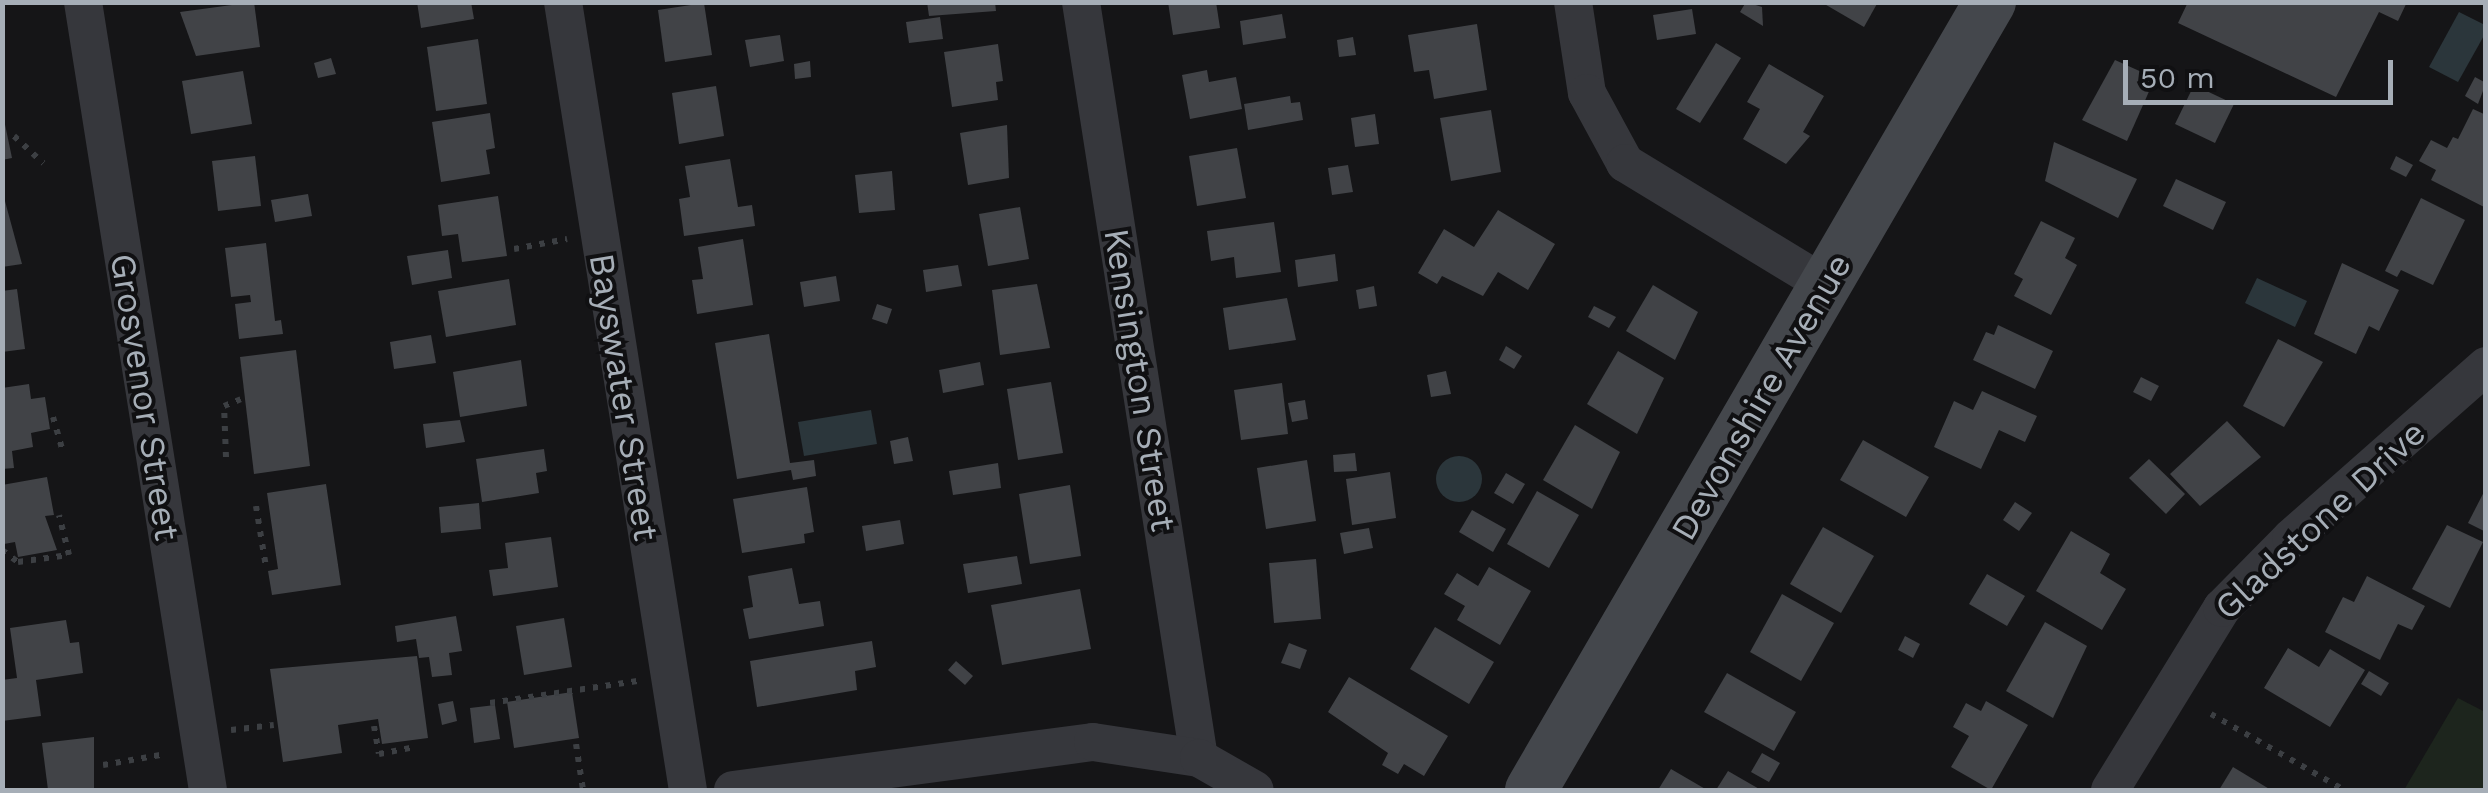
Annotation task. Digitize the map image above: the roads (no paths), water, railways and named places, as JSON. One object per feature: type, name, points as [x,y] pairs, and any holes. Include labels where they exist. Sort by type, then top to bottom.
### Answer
[{"type":"main road","name":"Devonshire Avenue","points":[[1530,790],[1990,2]]},
{"type":"street","name":"Grosvenor Street","points":[[83,2],[208,790]]},
{"type":"street","name":"Bayswater Street","points":[[562,2],[688,790]]},
{"type":"street","name":"Kensington Street","points":[[1082,2],[1199,758]]},
{"type":"street","points":[[1573,2],[1587,93],[1604,134],[1626,162],[1826,286]]},
{"type":"street","name":"Gladstone Drive","points":[[2110,790],[2222,608],[2267,560],[2486,366]]},
{"type":"street","points":[[733,790],[1093,742],[1199,758],[1255,790]]}]
